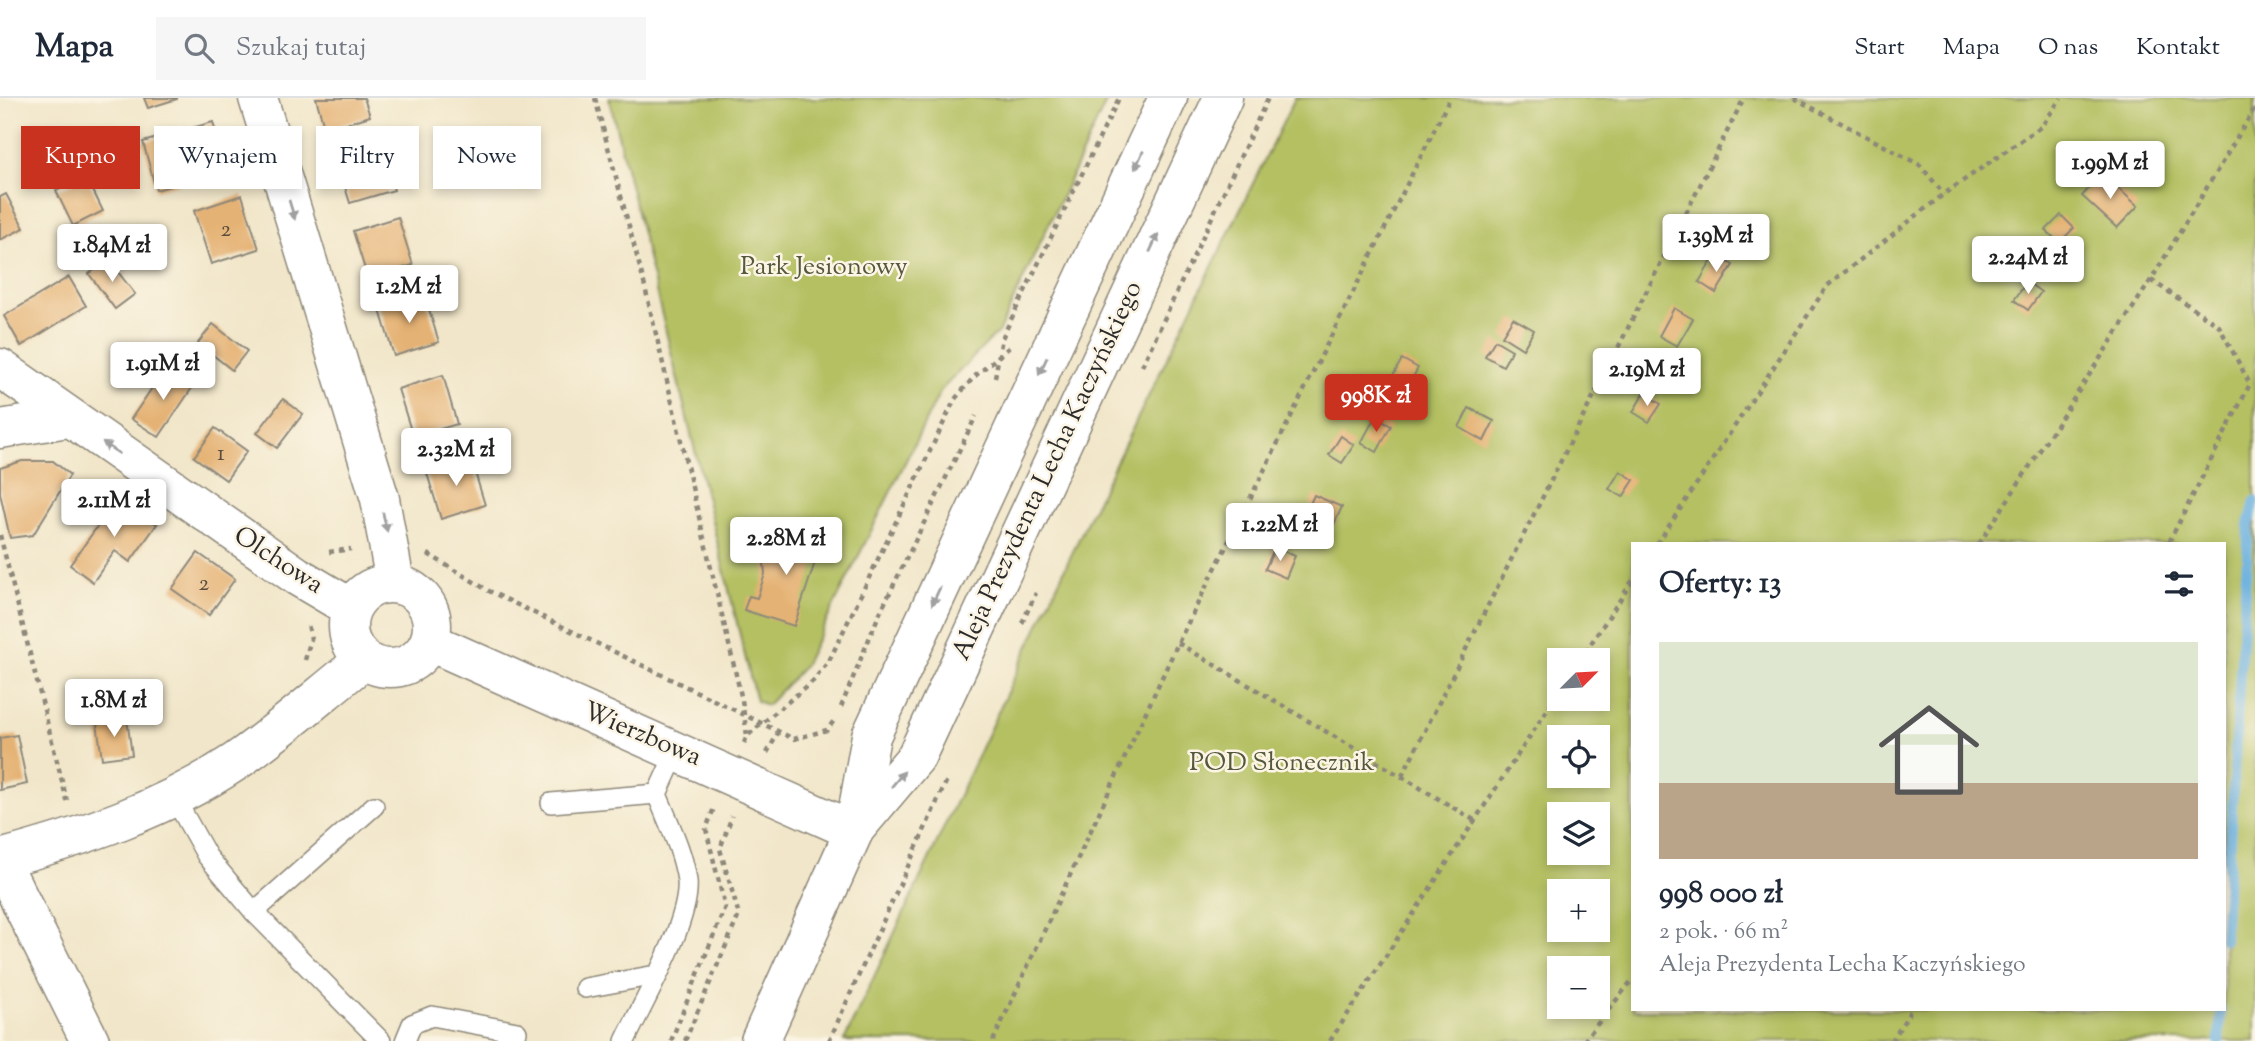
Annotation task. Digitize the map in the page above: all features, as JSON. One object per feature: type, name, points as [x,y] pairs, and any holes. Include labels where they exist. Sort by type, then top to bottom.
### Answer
[{"type":"street","points":[[258,98],[380,499],[395,583]]},
{"type":"street","name":"Aleja Prezydenta Lecha Kaczyńskiego","points":[[760,1041],[854,831],[871,736],[1168,98]]},
{"type":"street","name":"Aleja Prezydenta Lecha Kaczyńskiego","points":[[854,831],[916,757],[1223,98]]},
{"type":"street","name":"Olchowa","points":[[0,368],[297,576],[351,608]]},
{"type":"street","points":[[0,429],[68,418]]},
{"type":"street","points":[[395,583],[413,590],[427,603],[433,622],[430,642],[422,655],[409,664],[394,668],[378,667],[364,660],[349,636],[351,608],[369,589],[395,583]]},
{"type":"street","name":"Wierzbowa","points":[[430,642],[854,831]]},
{"type":"street","points":[[90,1041],[0,860],[77,839],[174,797],[235,762],[364,660]]},
{"type":"lane","points":[[625,1041],[679,926],[686,903],[687,881],[675,839],[657,794],[677,750]]},
{"type":"lane","points":[[551,803],[657,794]]},
{"type":"lane","points":[[174,797],[206,856],[254,912],[381,1041]]},
{"type":"lane","points":[[254,912],[374,806]]},
{"type":"lane","points":[[585,988],[656,975]]},
{"type":"lane","points":[[405,1041],[412,1024],[419,1018],[432,1016],[517,1032]]},
{"type":"path","points":[[595,98],[644,283],[742,700],[747,736],[735,809],[720,849],[739,915],[685,1041]]},
{"type":"path","points":[[990,387],[996,375],[996,358],[1002,338],[1119,98]]},
{"type":"path","points":[[993,1041],[1178,643],[1450,98]]},
{"type":"path","points":[[1402,776],[1744,98]]},
{"type":"path","points":[[1794,98],[1920,166],[1944,194]]},
{"type":"path","points":[[1658,542],[1827,286],[1944,194],[2042,126],[2062,98]]},
{"type":"path","points":[[1980,542],[2151,280],[2255,108]]},
{"type":"path","points":[[2151,280],[2219,326],[2250,384],[2169,542]]},
{"type":"path","points":[[747,736],[813,681],[829,661],[955,399],[974,377],[1017,341]]},
{"type":"path","points":[[671,1041],[725,907],[705,829],[739,778],[779,733],[794,739],[813,735],[827,730],[836,719],[878,617],[979,411]]},
{"type":"path","points":[[0,535],[77,839]]},
{"type":"path","points":[[1588,648],[1631,583]]},
{"type":"path","points":[[1178,643],[1474,820]]},
{"type":"path","points":[[1330,1041],[1547,710]]},
{"type":"path","points":[[1584,1041],[1631,982]]},
{"type":"path","points":[[1892,1041],[1910,1011]]},
{"type":"green space","name":"Park Jesionowy","points":[[609,98],[1108,98],[999,331],[941,390],[804,666],[767,705],[756,701]]},
{"type":"green space","name":"POD Słonecznik","points":[[1295,98],[2255,98],[2255,1041],[844,1041],[1090,515]]},
{"type":"building","points":[[144,98],[177,98],[177,99],[148,108]]},
{"type":"building","points":[[316,98],[364,98],[370,116],[338,126],[324,126]]},
{"type":"building","points":[[154,139],[154,183],[143,142]]},
{"type":"building","points":[[2102,174],[2138,206],[2117,228],[2082,196]]},
{"type":"building","points":[[92,189],[103,211],[73,226],[56,191]]},
{"type":"building","points":[[346,189],[394,189],[394,190],[350,203]]},
{"type":"building","points":[[6,194],[24,228],[0,240],[0,197]]},
{"type":"building","points":[[242,195],[259,249],[211,264],[194,211]]},
{"type":"building","points":[[2061,215],[2074,228],[2059,243],[2046,230]]},
{"type":"building","points":[[398,217],[413,265],[368,279],[353,231]]},
{"type":"building","points":[[1715,255],[1733,265],[1716,293],[1699,282]]},
{"type":"building","points":[[108,259],[135,294],[115,309],[89,274]]},
{"type":"building","points":[[69,277],[86,306],[21,346],[4,316]]},
{"type":"building","points":[[2027,282],[2041,292],[2028,310],[2014,300]]},
{"type":"building","points":[[424,294],[439,342],[394,356],[379,307]]},
{"type":"building","points":[[1674,308],[1693,319],[1677,346],[1659,336]]},
{"type":"building","points":[[1513,318],[1534,330],[1523,349],[1502,336]]},
{"type":"building","points":[[213,324],[247,351],[232,370],[198,343]]},
{"type":"building","points":[[1495,340],[1512,350],[1503,366],[1485,356]]},
{"type":"building","points":[[1402,359],[1418,368],[1405,392],[1389,383]]},
{"type":"building","points":[[167,366],[194,385],[159,437],[131,419]]},
{"type":"building","points":[[443,375],[457,424],[413,437],[398,389]]},
{"type":"building","points":[[1644,393],[1661,404],[1649,422],[1633,412]]},
{"type":"building","points":[[283,399],[303,414],[277,448],[257,433]]},
{"type":"building","points":[[1469,408],[1494,421],[1484,441],[1459,427]]},
{"type":"building","points":[[1375,417],[1391,426],[1377,452],[1361,443]]},
{"type":"building","points":[[215,428],[247,451],[226,480],[194,457]]},
{"type":"building","points":[[1341,436],[1354,445],[1342,463],[1329,455]]},
{"type":"building","points":[[470,456],[485,505],[441,519],[426,470]]},
{"type":"building","points":[[22,461],[53,461],[70,475],[33,535],[10,538],[0,493],[0,468]]},
{"type":"building","points":[[1620,471],[1634,480],[1623,497],[1609,489]]},
{"type":"building","points":[[1314,495],[1342,507],[1331,531],[1303,519]]},
{"type":"building","points":[[119,496],[157,524],[130,562],[115,551],[93,582],[70,565]]},
{"type":"building","points":[[779,529],[809,538],[811,534],[823,538],[794,626],[744,610],[749,596],[757,598],[765,574],[764,563],[769,559]]},
{"type":"building","points":[[1275,547],[1295,556],[1286,578],[1265,569]]},
{"type":"building","points":[[198,553],[235,579],[209,615],[172,589]]},
{"type":"building","points":[[127,719],[132,755],[102,759],[97,723]]},
{"type":"building","points":[[17,735],[27,784],[0,790],[0,738]]},
{"type":"waterway","points":[[2226,907],[2249,525],[2255,501]]},
{"type":"waterway","points":[[2219,1041],[2221,1011]]}]
